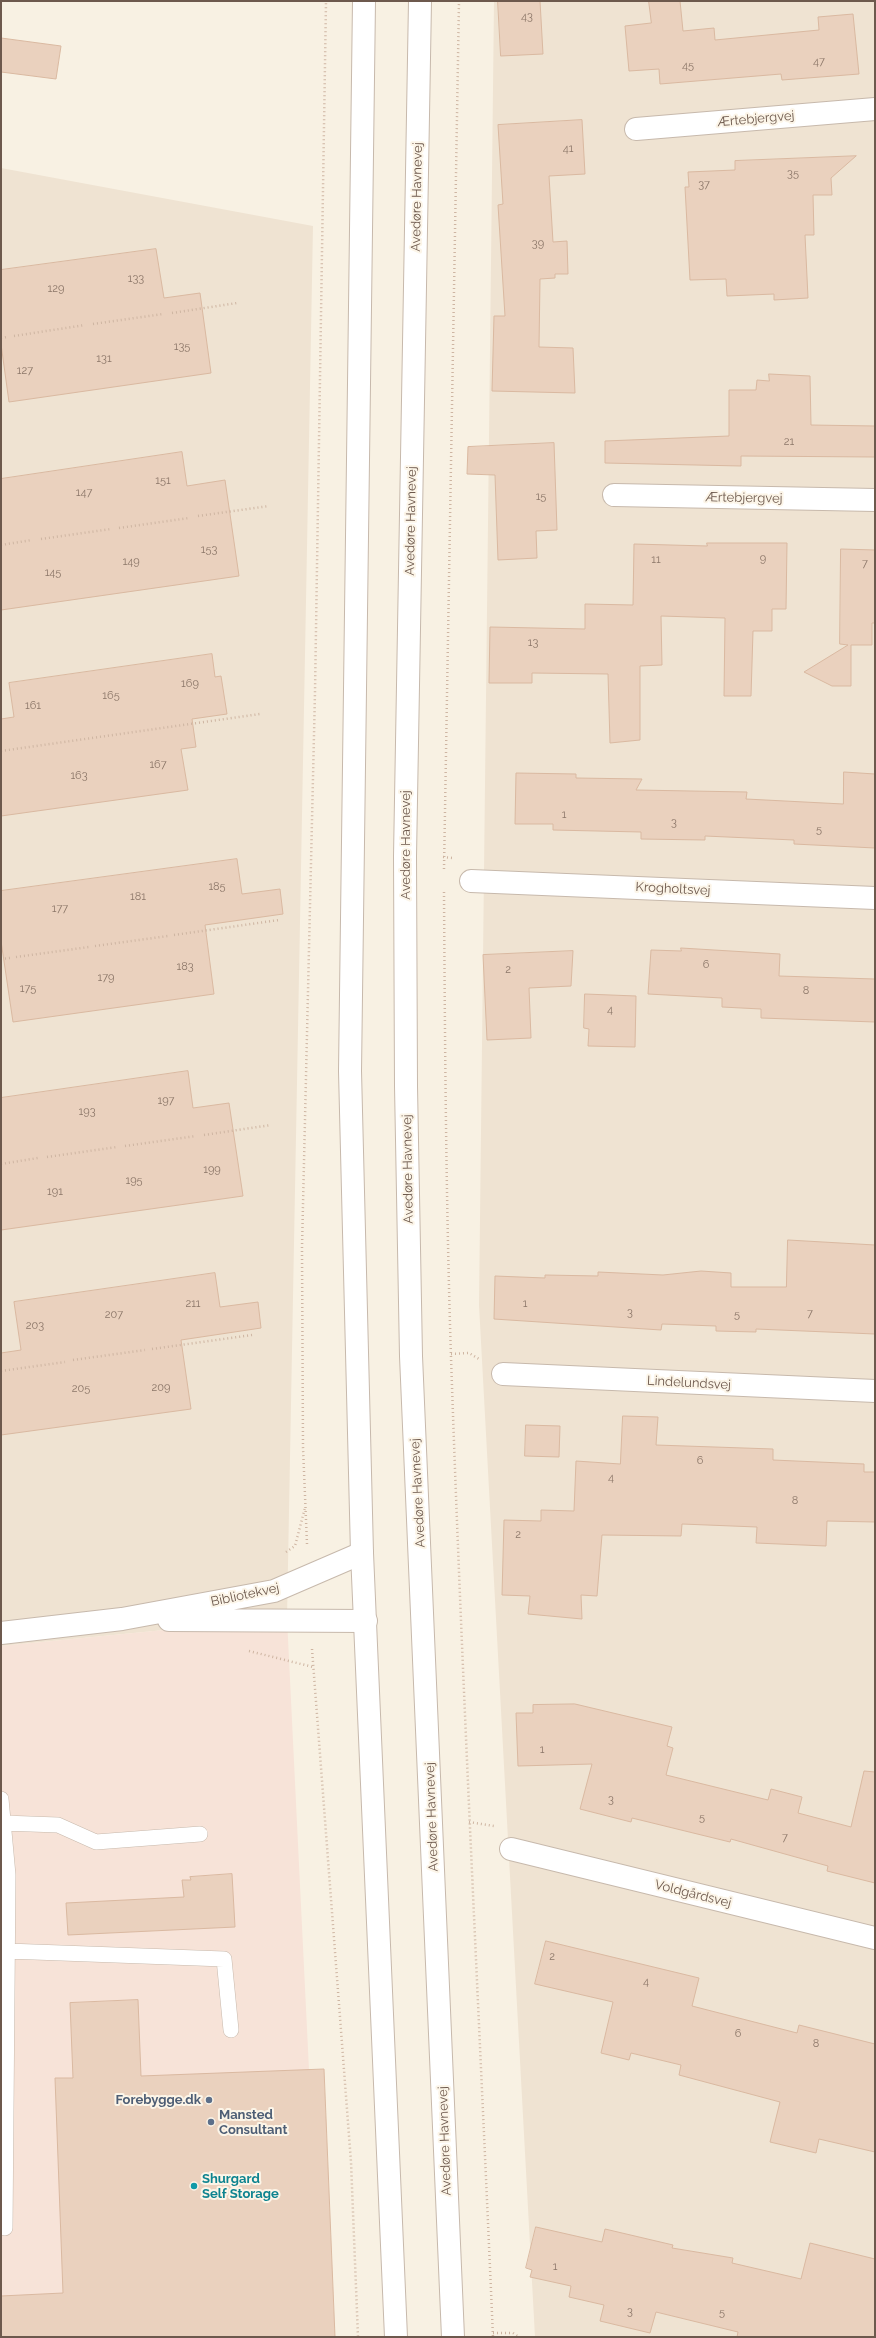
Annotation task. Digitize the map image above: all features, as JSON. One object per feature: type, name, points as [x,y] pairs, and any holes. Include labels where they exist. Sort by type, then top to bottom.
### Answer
[{"type":"street","points":[[364,1],[350,1064],[362,1553],[396,2337]]},
{"type":"street","name":"Avedøre Havnevej","points":[[420,1],[405,856],[407,1094],[411,1356],[453,2337]]},
{"type":"street","name":"Ærtebjergvej","points":[[636,129],[875,108]]},
{"type":"street","name":"Ærtebjergvej","points":[[614,495],[875,500]]},
{"type":"street","name":"Krogholtsvej","points":[[471,881],[875,898]]},
{"type":"street","name":"Lindelundsvej","points":[[503,1374],[875,1391]]},
{"type":"street","name":"Bibliotekvej","points":[[1,1633],[122,1619],[274,1591],[308,1578],[362,1553]]},
{"type":"street","name":"Bibliotekvej","points":[[122,1619],[310,1622],[366,1621]]},
{"type":"street","name":"Voldgårdsvej","points":[[511,1849],[875,1938]]},
{"type":"lane","points":[[1,1799],[8,1876],[4,2228]]},
{"type":"lane","points":[[3,1823],[58,1825],[96,1842],[200,1834]]},
{"type":"lane","points":[[7,1951],[224,1959],[231,2030]]},
{"type":"path","points":[[308,1578],[303,1447],[302,1248],[315,708],[326,1]]},
{"type":"path","points":[[444,873],[459,1]]},
{"type":"path","points":[[172,313],[237,304]]},
{"type":"path","points":[[93,324],[164,314]]},
{"type":"path","points":[[14,336],[85,325]]},
{"type":"path","points":[[1,338],[7,337]]},
{"type":"path","points":[[198,516],[269,506]]},
{"type":"path","points":[[119,528],[189,518]]},
{"type":"path","points":[[41,539],[111,529]]},
{"type":"path","points":[[1,545],[32,540]]},
{"type":"path","points":[[1,751],[260,714]]},
{"type":"path","points":[[444,889],[446,1134],[451,1354],[469,1822],[493,2335],[513,2333],[518,2337]]},
{"type":"path","points":[[174,935],[280,920]]},
{"type":"path","points":[[96,946],[168,936]]},
{"type":"path","points":[[16,957],[89,947]]},
{"type":"path","points":[[1,959],[10,958]]},
{"type":"path","points":[[204,1135],[271,1125]]},
{"type":"path","points":[[125,1146],[196,1136]]},
{"type":"path","points":[[47,1157],[117,1147]]},
{"type":"path","points":[[1,1164],[38,1158]]},
{"type":"path","points":[[152,1349],[252,1335]]},
{"type":"path","points":[[73,1360],[145,1350]]},
{"type":"path","points":[[1,1371],[65,1362]]},
{"type":"path","points":[[283,1554],[295,1546],[306,1505]]},
{"type":"path","points":[[310,1622],[351,2162],[358,2337]]},
{"type":"shaded area","points":[[494,1],[875,1],[875,2337],[535,2337],[479,1305]]},
{"type":"shaded area","points":[[1,168],[313,226],[287,1618],[1,1646]]},
{"type":"shaded area","points":[[287,1618],[322,2337],[1,2337],[1,1646]]},
{"type":"building","points":[[498,1],[540,1],[543,54],[501,56]]},
{"type":"building","points":[[649,1],[680,1],[683,31],[714,28],[715,40],[819,30],[818,17],[853,14],[859,74],[782,80],[781,74],[660,84],[659,69],[629,71],[625,26],[651,23]]},
{"type":"building","points":[[1,38],[61,46],[56,79],[1,72]]},
{"type":"building","points":[[582,120],[585,174],[549,176],[553,242],[567,241],[568,274],[555,274],[555,278],[540,279],[539,347],[573,348],[575,393],[492,391],[494,316],[505,316],[498,205],[503,204],[498,125]]},
{"type":"building","points":[[856,156],[831,178],[832,195],[813,195],[814,235],[805,235],[808,298],[774,300],[774,294],[727,296],[726,279],[690,280],[685,187],[689,187],[688,172],[735,170],[735,161]]},
{"type":"building","points":[[156,249],[164,298],[200,293],[211,373],[9,402],[1,344],[1,270]]},
{"type":"building","points":[[769,374],[810,376],[811,425],[875,426],[875,457],[741,456],[741,466],[605,463],[605,441],[729,436],[729,390],[756,390],[757,380],[769,381]]},
{"type":"building","points":[[554,443],[557,530],[536,531],[537,558],[498,560],[495,475],[467,474],[468,447]]},
{"type":"building","points":[[182,452],[187,486],[225,480],[239,576],[1,610],[1,479]]},
{"type":"building","points":[[707,543],[787,543],[786,609],[772,609],[772,631],[753,631],[751,696],[724,696],[725,618],[661,616],[662,665],[640,666],[640,740],[610,743],[608,674],[532,673],[532,683],[489,683],[490,627],[585,629],[585,604],[633,605],[634,544],[707,546]]},
{"type":"building","points":[[841,549],[875,550],[875,623],[872,623],[872,645],[851,645],[851,686],[832,686],[804,672],[848,645],[840,644]]},
{"type":"building","points":[[212,654],[215,677],[221,676],[227,714],[192,719],[196,747],[181,749],[188,790],[1,816],[1,719],[14,717],[9,683]]},
{"type":"building","points":[[844,772],[875,774],[875,848],[794,844],[794,840],[705,836],[705,840],[641,839],[641,832],[553,830],[553,824],[515,824],[516,773],[576,774],[576,778],[642,779],[636,790],[747,792],[746,799],[843,804]]},
{"type":"building","points":[[237,859],[242,894],[280,889],[283,914],[205,925],[214,994],[13,1022],[1,941],[1,891]]},
{"type":"building","points":[[681,948],[780,954],[779,976],[875,979],[875,1022],[761,1018],[761,1009],[722,1007],[722,998],[648,994],[651,950],[681,951]]},
{"type":"building","points":[[573,951],[571,986],[529,988],[531,1038],[487,1040],[483,955]]},
{"type":"building","points":[[585,994],[636,996],[635,1047],[588,1046],[589,1029],[584,1028]]},
{"type":"building","points":[[188,1071],[193,1108],[229,1103],[243,1196],[1,1230],[1,1098]]},
{"type":"building","points":[[788,1240],[875,1245],[875,1334],[756,1329],[756,1332],[716,1331],[716,1326],[662,1324],[661,1330],[494,1319],[495,1276],[545,1278],[545,1275],[598,1276],[598,1272],[663,1275],[701,1271],[731,1273],[731,1287],[786,1287]]},
{"type":"building","points":[[215,1273],[220,1307],[258,1302],[261,1328],[181,1340],[191,1409],[1,1435],[1,1353],[21,1350],[14,1302]]},
{"type":"building","points":[[623,1416],[658,1417],[656,1445],[773,1449],[773,1460],[864,1464],[864,1472],[875,1472],[875,1522],[827,1521],[826,1546],[756,1543],[757,1527],[682,1524],[681,1536],[602,1535],[597,1596],[581,1595],[582,1619],[528,1614],[530,1596],[502,1595],[504,1520],[541,1521],[541,1510],[574,1511],[576,1461],[620,1464]]},
{"type":"building","points":[[526,1425],[560,1426],[559,1457],[525,1456]]},
{"type":"building","points":[[575,1704],[672,1727],[667,1746],[673,1748],[666,1775],[768,1800],[771,1789],[802,1797],[798,1813],[851,1827],[864,1771],[875,1772],[875,1883],[827,1871],[828,1866],[731,1839],[730,1842],[632,1818],[631,1822],[580,1809],[592,1764],[518,1766],[516,1713],[533,1713],[533,1705]]},
{"type":"building","points":[[232,1874],[235,1927],[68,1935],[66,1903],[184,1897],[182,1880],[191,1880],[190,1877]]},
{"type":"building","points":[[546,1941],[699,1978],[692,2006],[797,2033],[799,2025],[875,2044],[875,2152],[819,2139],[816,2153],[770,2142],[780,2102],[679,2075],[681,2065],[631,2053],[629,2060],[601,2053],[613,2002],[535,1984]]},
{"type":"building","name":"Shurgard Self Storage","points":[[138,2000],[141,2076],[324,2069],[335,2337],[1,2337],[1,2296],[63,2293],[55,2078],[73,2078],[70,2003]]},
{"type":"building","points":[[536,2227],[602,2242],[605,2229],[673,2245],[672,2248],[733,2258],[732,2263],[801,2279],[810,2243],[875,2259],[875,2337],[737,2337],[738,2332],[656,2312],[650,2333],[600,2321],[604,2305],[569,2297],[571,2286],[530,2277],[532,2270],[526,2268]]},
{"type":"place","name":"Forebygge.dk","points":[[209,2100]]},
{"type":"place","name":"Mansted Consultant","points":[[211,2122]]},
{"type":"place","name":"Shurgard Self Storage","points":[[194,2186]]}]
